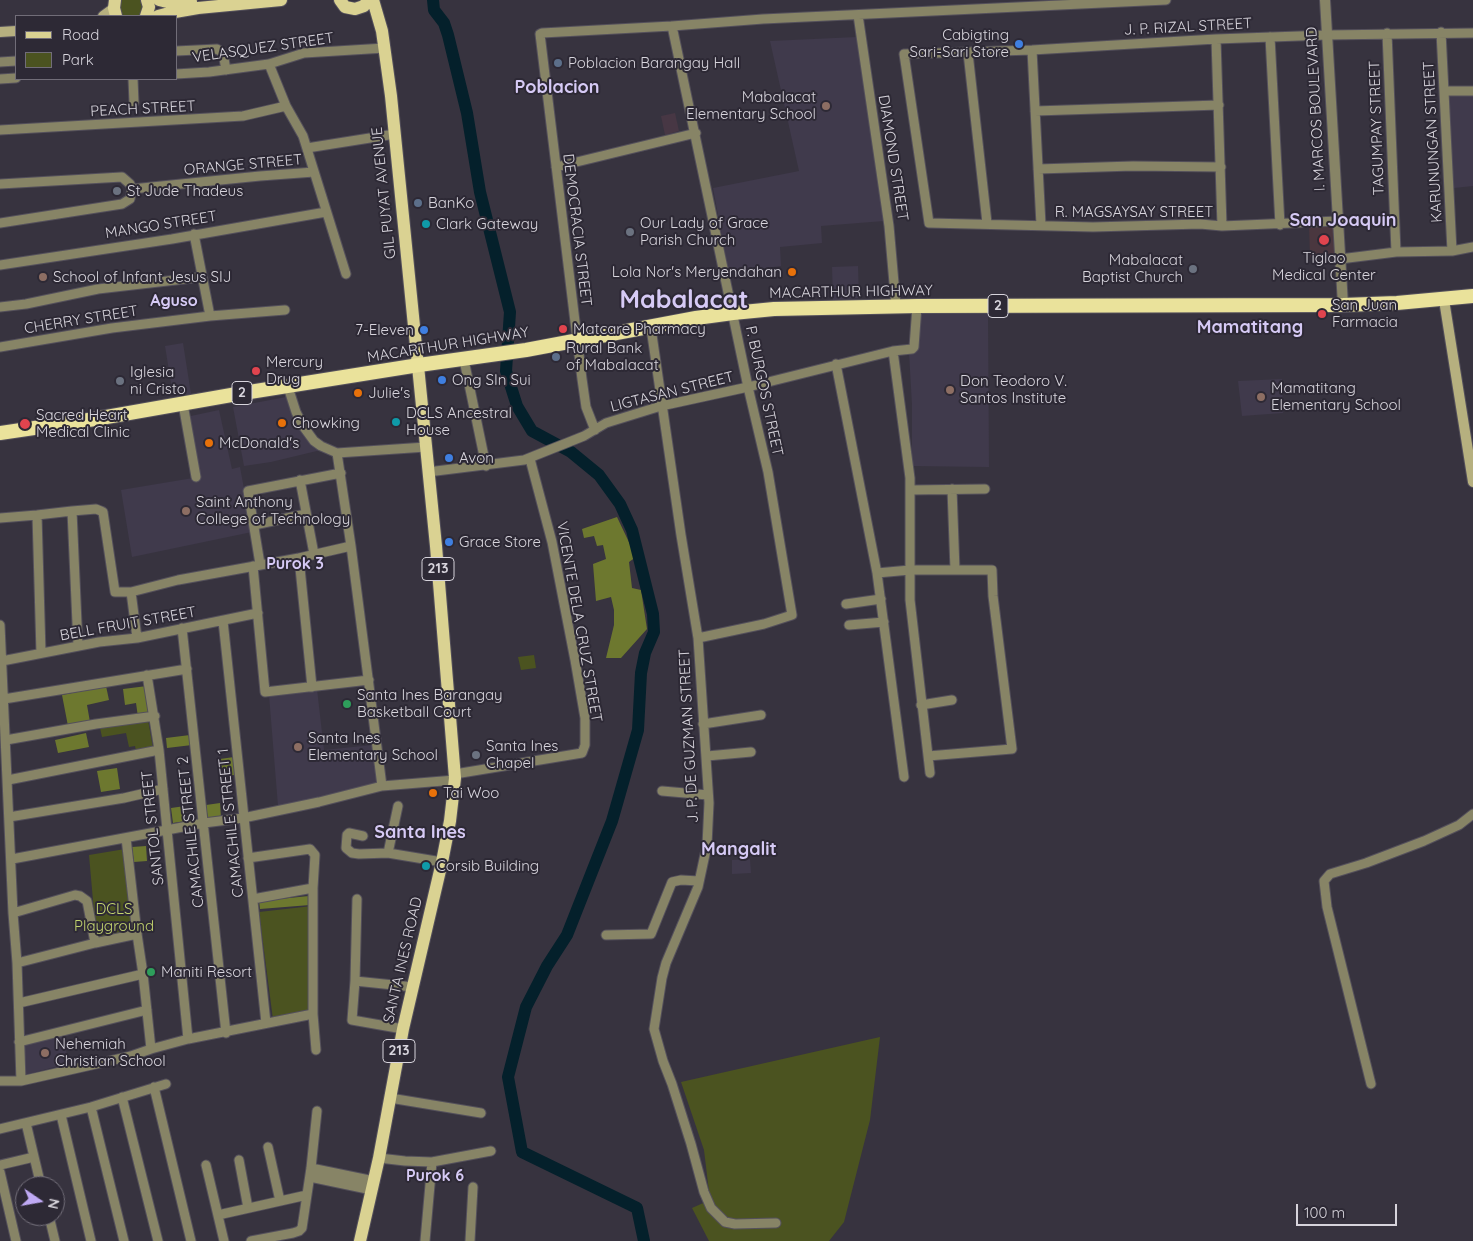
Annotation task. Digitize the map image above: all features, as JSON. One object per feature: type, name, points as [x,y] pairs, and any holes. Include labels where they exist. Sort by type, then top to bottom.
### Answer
[{"type":"highway","name":"MACARTHUR HIGHWAY","points":[[0,433],[95,420],[288,386],[526,350],[651,328],[696,318],[733,313],[896,306],[1343,305],[1444,300],[1473,296]]},
{"type":"main road","points":[[146,15],[149,8],[147,0]]},
{"type":"main road","points":[[159,0],[182,3],[217,0]]},
{"type":"main road","points":[[162,15],[198,8],[281,0]]},
{"type":"main road","points":[[358,9],[364,6],[368,0]]},
{"type":"main road","name":"GIL PUYAT AVENUE","points":[[373,0],[385,48],[419,365]]},
{"type":"main road","points":[[339,2],[352,9],[369,12],[376,16],[378,20]]},
{"type":"main road","points":[[0,32],[15,31]]},
{"type":"main road","points":[[1444,300],[1473,482]]},
{"type":"main road","name":"213","points":[[419,365],[455,777],[450,821],[442,862]]},
{"type":"main road","name":"SANTA INES ROAD","points":[[360,1241],[379,1158],[403,1029],[442,862]]},
{"type":"street","points":[[672,26],[858,14],[1166,0]]},
{"type":"street","name":"I. MARCOS BOULEVARD","points":[[1325,0],[1343,305]]},
{"type":"street","name":"DIAMOND STREET","points":[[858,14],[889,226],[896,306]]},
{"type":"street","name":"DEMOCRACIA STREET","points":[[595,430],[586,407],[539,36],[542,32],[672,26]]},
{"type":"street","name":"P. BURGOS STREET","points":[[672,26],[696,132],[748,387],[768,472],[792,615],[764,624],[698,638]]},
{"type":"street","name":"KARUNUNGAN STREET","points":[[1441,32],[1452,251]]},
{"type":"street","name":"TAGUMPAY STREET","points":[[1387,33],[1396,252]]},
{"type":"street","name":"J. P. RIZAL STREET","points":[[930,222],[904,54],[1032,50],[1327,34],[1473,33]]},
{"type":"street","points":[[1270,37],[1280,225]]},
{"type":"street","points":[[1216,39],[1222,226]]},
{"type":"street","name":"VELASQUEZ STREET","points":[[178,74],[269,64],[304,53],[385,48]]},
{"type":"street","points":[[178,51],[217,49],[222,53],[226,70]]},
{"type":"street","points":[[1032,50],[1041,225]]},
{"type":"street","points":[[968,53],[987,223]]},
{"type":"street","points":[[0,62],[15,61]]},
{"type":"street","points":[[269,64],[286,106],[303,136],[346,274]]},
{"type":"street","points":[[0,78],[15,78]]},
{"type":"street","points":[[132,80],[134,103]]},
{"type":"street","points":[[1444,91],[1473,91]]},
{"type":"street","points":[[1036,111],[1219,104]]},
{"type":"street","name":"PEACH STREET","points":[[0,130],[243,116],[286,106]]},
{"type":"street","points":[[556,167],[696,132]]},
{"type":"street","points":[[307,148],[394,134]]},
{"type":"street","points":[[1038,169],[1133,166],[1221,167]]},
{"type":"street","name":"ORANGE STREET","points":[[132,189],[314,172]]},
{"type":"street","points":[[0,184],[122,177],[130,184],[132,189],[130,199],[122,204],[0,223]]},
{"type":"street","name":"MANGO STREET","points":[[0,264],[172,239],[326,212]]},
{"type":"street","name":"R. MAGSAYSAY STREET","points":[[930,222],[1093,227],[1200,224],[1222,226],[1280,225],[1338,221]]},
{"type":"street","points":[[194,234],[210,316]]},
{"type":"street","points":[[1340,259],[1396,252],[1452,251],[1473,247]]},
{"type":"street","points":[[0,307],[26,304],[98,289],[202,277]]},
{"type":"street","name":"LIGTASAN STREET","points":[[428,472],[530,459],[584,436],[606,423],[661,406],[748,387],[836,364],[912,349],[914,347],[917,306]]},
{"type":"street","name":"CHERRY STREET","points":[[0,347],[112,328],[210,316],[285,310]]},
{"type":"street","name":"J. P. DE GUZMAN STREET","points":[[651,328],[661,406],[698,638],[703,724],[707,756],[708,796],[707,846],[699,881],[666,963],[654,1022],[656,1036],[689,1136],[710,1208],[725,1222],[735,1224],[776,1223]]},
{"type":"street","points":[[893,352],[911,490],[910,600],[930,773]]},
{"type":"street","points":[[464,360],[486,466]]},
{"type":"street","points":[[836,364],[881,599],[887,659],[904,777]]},
{"type":"street","points":[[288,386],[296,412],[303,426],[314,441],[321,446],[337,453],[426,447]]},
{"type":"street","points":[[183,404],[196,478]]},
{"type":"street","points":[[337,453],[382,786]]},
{"type":"street","name":"VICENTE DELA CRUZ STREET","points":[[455,777],[582,753],[585,745],[585,718],[575,660],[552,542],[530,459]]},
{"type":"street","points":[[341,473],[248,491],[254,525],[258,613],[265,692],[369,680]]},
{"type":"street","points":[[300,480],[314,554]]},
{"type":"street","points":[[952,489],[955,570]]},
{"type":"street","points":[[911,490],[985,489]]},
{"type":"street","points":[[0,518],[96,509],[103,512],[116,592],[131,592],[170,582],[300,558],[351,546]]},
{"type":"street","points":[[72,511],[78,646]]},
{"type":"street","points":[[254,525],[306,514]]},
{"type":"street","points":[[37,516],[41,653]]},
{"type":"street","points":[[300,558],[312,687]]},
{"type":"street","points":[[876,573],[910,570],[992,570],[993,596],[1012,749],[928,756]]},
{"type":"street","points":[[131,592],[137,638]]},
{"type":"street","points":[[846,604],[881,599]]},
{"type":"street","name":"BELL FRUIT STREET","points":[[2,661],[99,642],[137,638],[258,613]]},
{"type":"street","name":"CAMACHILE STREET 1","points":[[223,621],[266,1023]]},
{"type":"street","points":[[848,625],[884,622]]},
{"type":"street","points":[[0,625],[4,699],[4,747],[8,780],[13,914],[18,963],[19,1042],[22,1081]]},
{"type":"street","name":"CAMACHILE STREET 2","points":[[182,628],[226,1033]]},
{"type":"street","points":[[4,699],[187,669]]},
{"type":"street","name":"SANTOL STREET","points":[[147,675],[159,750],[188,1039]]},
{"type":"street","points":[[921,705],[952,700]]},
{"type":"street","points":[[703,724],[761,715]]},
{"type":"street","points":[[4,747],[96,724],[155,716]]},
{"type":"street","points":[[8,780],[159,750]]},
{"type":"street","points":[[707,756],[751,752]]},
{"type":"street","points":[[12,859],[204,823],[243,818],[382,786],[455,777]]},
{"type":"street","points":[[9,817],[124,798],[163,789]]},
{"type":"street","points":[[662,791],[708,796]]},
{"type":"street","points":[[388,852],[398,806]]},
{"type":"street","points":[[1371,1084],[1327,907],[1324,881],[1330,874],[1424,842],[1459,825],[1473,814]]},
{"type":"street","points":[[364,836],[349,833],[347,835],[346,848],[352,853],[388,852],[442,862]]},
{"type":"street","points":[[126,838],[151,1049]]},
{"type":"street","points":[[248,858],[312,850],[315,855],[313,888],[313,1014],[316,1050]]},
{"type":"street","points":[[606,935],[650,934],[672,882],[681,880],[699,881]]},
{"type":"street","points":[[253,899],[313,888]]},
{"type":"street","points":[[13,914],[75,895],[80,896],[87,901],[94,943]]},
{"type":"street","points":[[357,899],[352,1020],[403,1029]]},
{"type":"street","points":[[18,963],[137,934]]},
{"type":"street","points":[[19,1003],[143,974]]},
{"type":"street","points":[[355,981],[413,987]]},
{"type":"street","points":[[19,1042],[146,1010]]},
{"type":"street","points":[[0,1081],[22,1081],[131,1056],[188,1039],[226,1033],[313,1014]]},
{"type":"street","points":[[0,1129],[91,1107],[166,1084]]},
{"type":"street","points":[[154,1087],[192,1241]]},
{"type":"street","points":[[122,1097],[158,1241]]},
{"type":"street","points":[[390,1098],[481,1113]]},
{"type":"street","points":[[91,1107],[124,1241]]},
{"type":"street","points":[[251,1241],[299,1231],[302,1228],[317,1110]]},
{"type":"street","points":[[61,1115],[91,1241]]},
{"type":"street","points":[[26,1123],[39,1176]]},
{"type":"street","points":[[268,1147],[280,1201]]},
{"type":"street","points":[[379,1158],[432,1162],[491,1151]]},
{"type":"street","points":[[0,1165],[34,1157]]},
{"type":"street","points":[[239,1160],[248,1208]]},
{"type":"street","points":[[425,1241],[432,1162]]},
{"type":"street","points":[[206,1166],[224,1241]]},
{"type":"street","points":[[0,1172],[16,1241]]},
{"type":"street","points":[[310,1173],[373,1185]]},
{"type":"street","points":[[470,1241],[473,1187]]},
{"type":"street","points":[[218,1215],[307,1195]]},
{"type":"street","points":[[52,1226],[56,1241]]},
{"type":"shaded area","name":"Mabalacat Elementary School","points":[[857,37],[884,221],[821,226],[822,243],[780,247],[781,266],[729,273],[713,188],[799,171],[770,41]]},
{"type":"shaded area","points":[[1473,93],[1473,186],[1454,188],[1447,94]]},
{"type":"shaded area","points":[[675,113],[679,131],[665,135],[661,116]]},
{"type":"shaded area","name":"Tiglao Medical Center","points":[[1338,224],[1339,256],[1310,257],[1309,225]]},
{"type":"shaded area","points":[[858,266],[859,298],[833,300],[832,267]]},
{"type":"shaded area","name":"Don Teodoro V. Santos Institute","points":[[918,312],[988,313],[989,467],[912,466],[912,405],[909,352]]},
{"type":"shaded area","points":[[183,343],[191,394],[173,396],[165,346]]},
{"type":"shaded area","name":"Mamatitang Elementary School","points":[[1282,379],[1283,413],[1242,416],[1238,381]]},
{"type":"shaded area","points":[[286,397],[291,412],[305,435],[321,450],[271,462],[244,466],[233,407]]},
{"type":"shaded area","name":"Saint Anthony College of Technology","points":[[219,410],[232,469],[240,467],[252,532],[132,557],[121,490],[199,477],[186,417]]},
{"type":"shaded area","name":"Santa Ines Elementary School","points":[[317,689],[324,750],[372,745],[378,787],[278,806],[269,695]]},
{"type":"shaded area","points":[[750,859],[751,873],[732,874],[732,860]]},
{"type":"shaded area","name":"Nehemiah Christian School","points":[[62,1034],[69,1063],[25,1075],[23,1044]]},
{"type":"green space","points":[[121,0],[142,0],[140,15],[121,15]]},
{"type":"green space","points":[[617,517],[636,557],[629,562],[632,588],[641,590],[647,629],[621,658],[606,658],[614,625],[614,610],[611,597],[596,601],[593,564],[606,559],[603,545],[597,546],[594,536],[584,538],[582,529]]},
{"type":"green space","points":[[534,655],[536,668],[521,670],[518,657]]},
{"type":"green space","points":[[106,686],[109,700],[87,705],[90,722],[68,726],[62,695]]},
{"type":"green space","points":[[147,686],[151,715],[138,717],[136,703],[125,705],[123,689]]},
{"type":"green space","points":[[148,720],[153,748],[136,751],[135,746],[129,747],[126,733],[102,737],[100,728]]},
{"type":"green space","points":[[86,733],[89,747],[58,753],[55,740]]},
{"type":"green space","points":[[190,735],[192,745],[167,748],[166,738]]},
{"type":"green space","points":[[234,757],[235,775],[222,776],[220,759]]},
{"type":"green space","points":[[117,768],[120,789],[101,792],[97,771]]},
{"type":"green space","points":[[220,803],[221,818],[208,820],[206,805]]},
{"type":"green space","points":[[185,806],[186,821],[173,823],[171,808]]},
{"type":"green space","points":[[146,846],[147,861],[134,862],[132,847]]},
{"type":"green space","name":"DCLS Playground","points":[[125,849],[135,937],[97,946],[89,855]]},
{"type":"green space","points":[[309,896],[310,905],[260,909],[259,901]]},
{"type":"green space","points":[[312,906],[312,1019],[274,1027],[259,912]]},
{"type":"green space","points":[[880,1037],[870,1120],[844,1222],[829,1241],[709,1241],[692,1208],[710,1200],[704,1150],[681,1082]]},
{"type":"waterway","points":[[433,0],[434,10],[444,23],[448,35],[467,113],[480,192],[510,312],[506,371],[517,406],[532,431],[571,452],[599,475],[620,504],[632,530],[653,614],[654,632],[645,653],[641,673],[638,730],[612,821],[567,935],[547,966],[526,1007],[508,1077],[522,1152],[637,1208],[644,1241]]},
{"type":"place","name":"Cabigting Sari-Sari Store","points":[[1019,44]]},
{"type":"place","name":"Poblacion Barangay Hall","points":[[558,63]]},
{"type":"place","name":"Mabalacat Elementary School","points":[[826,106]]},
{"type":"place","name":"St Jude Thadeus","points":[[117,191]]},
{"type":"place","name":"BanKo","points":[[418,203]]},
{"type":"place","name":"Clark Gateway","points":[[426,224]]},
{"type":"place","name":"Our Lady of Grace Parish Church","points":[[630,232]]},
{"type":"place","name":"Tiglao Medical Center","points":[[1324,240]]},
{"type":"place","name":"Mabalacat Baptist Church","points":[[1193,269]]},
{"type":"place","name":"Lola Nor's Meryendahan","points":[[792,272]]},
{"type":"place","name":"School of Infant Jesus SIJ","points":[[43,277]]},
{"type":"place","name":"San Juan Farmacia","points":[[1322,314]]},
{"type":"place","name":"Matcare Pharmacy","points":[[563,329]]},
{"type":"place","name":"7-Eleven","points":[[424,330]]},
{"type":"place","name":"Rural Bank of Mabalacat","points":[[556,357]]},
{"type":"place","name":"Mercury Drug","points":[[256,371]]},
{"type":"place","name":"Ong SIn Sui","points":[[442,380]]},
{"type":"place","name":"Iglesia ni Cristo","points":[[120,381]]},
{"type":"place","name":"Don Teodoro V. Santos Institute","points":[[950,390]]},
{"type":"place","name":"Julie's","points":[[358,393]]},
{"type":"place","name":"Mamatitang Elementary School","points":[[1261,397]]},
{"type":"place","name":"DCLS Ancestral House","points":[[396,422]]},
{"type":"place","name":"Chowking","points":[[282,423]]},
{"type":"place","name":"Sacred Heart Medical Clinic","points":[[25,424]]},
{"type":"place","name":"McDonald's","points":[[209,443]]},
{"type":"place","name":"Avon","points":[[449,458]]},
{"type":"place","name":"Saint Anthony College of Technology","points":[[186,511]]},
{"type":"place","name":"Grace Store","points":[[449,542]]},
{"type":"place","name":"Santa Ines Barangay Basketball Court","points":[[347,704]]},
{"type":"place","name":"Santa Ines Elementary School","points":[[298,747]]},
{"type":"place","name":"Santa Ines Chapel","points":[[476,755]]},
{"type":"place","name":"Tai Woo","points":[[433,793]]},
{"type":"place","name":"Corsib Building","points":[[426,866]]},
{"type":"place","name":"Maniti Resort","points":[[151,972]]},
{"type":"place","name":"Nehemiah Christian School","points":[[45,1053]]},
{"type":"district","name":"Poblacion","points":[[557,88]]},
{"type":"district","name":"San Joaquin","points":[[1343,221]]},
{"type":"district","name":"Mabalacat","points":[[684,300]]},
{"type":"district","name":"Aguso","points":[[174,301]]},
{"type":"district","name":"Mamatitang","points":[[1250,328]]},
{"type":"district","name":"Purok 3","points":[[295,564]]},
{"type":"district","name":"Santa Ines","points":[[420,833]]},
{"type":"district","name":"Mangalit","points":[[739,850]]},
{"type":"district","name":"Purok 6","points":[[435,1176]]}]
